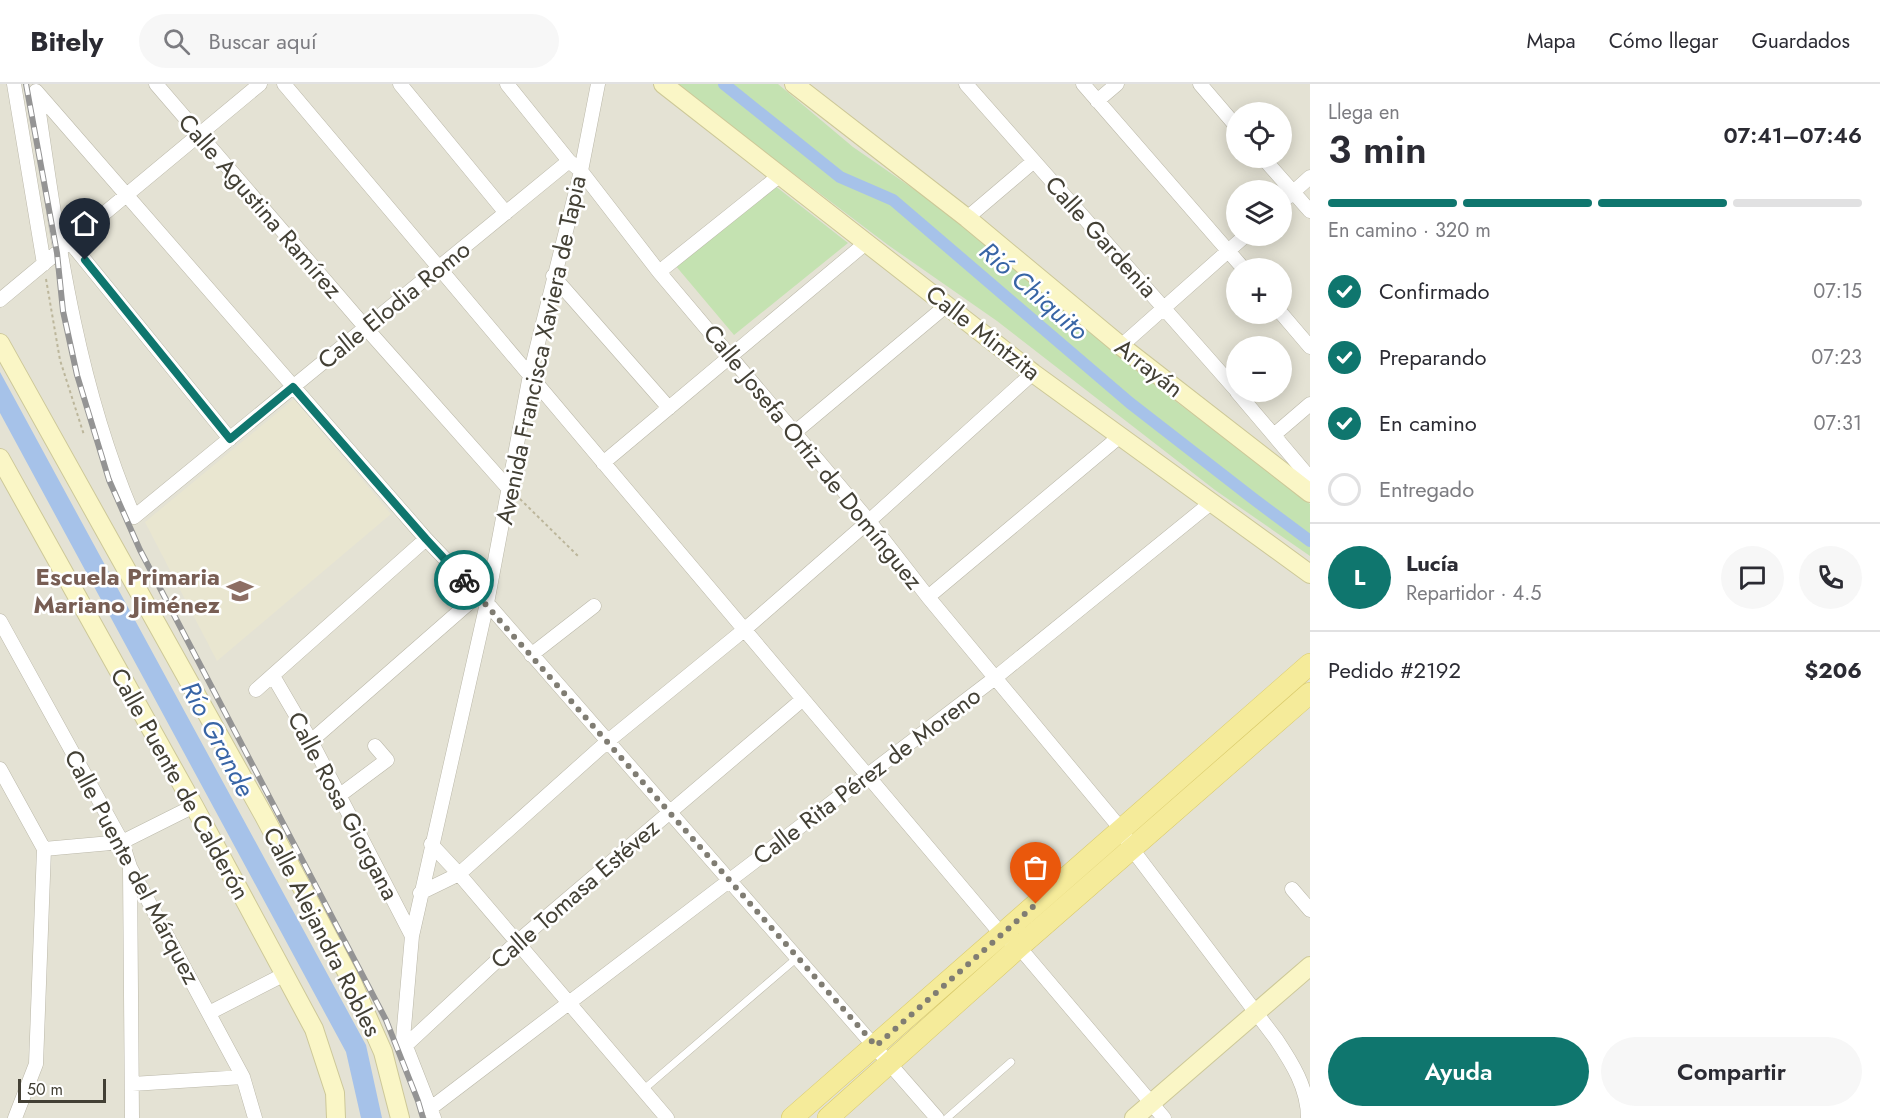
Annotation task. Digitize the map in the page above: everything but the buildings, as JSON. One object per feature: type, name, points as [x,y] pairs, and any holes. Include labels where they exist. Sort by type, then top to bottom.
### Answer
[{"type":"main road","points":[[828,1118],[890,1064],[1121,829],[1310,664]]},
{"type":"main road","points":[[792,1118],[876,1046],[1132,849],[1310,693]]},
{"type":"street","points":[[14,84],[44,264]]},
{"type":"street","name":"Calle Agustina Ramírez","points":[[156,84],[366,328],[509,489]]},
{"type":"street","points":[[0,300],[260,84]]},
{"type":"street","points":[[284,84],[868,776],[1164,1118]]},
{"type":"street","points":[[400,84],[506,213]]},
{"type":"street","name":"Calle Josefa Ortiz de Domínguez","points":[[507,84],[569,161],[581,171],[659,272],[869,521],[994,678],[1121,829],[1132,849],[1295,1066],[1304,1091],[1308,1118]]},
{"type":"street","name":"Avenida Francisca Xaviera de Tapia","points":[[404,1042],[412,936],[420,893],[482,599],[509,489],[530,375],[581,171],[598,84]]},
{"type":"street","name":"Calle Mintzita","points":[[663,84],[1033,373],[1310,574]]},
{"type":"street","name":"Arrayán","points":[[794,84],[967,218],[1121,346],[1310,492]]},
{"type":"street","name":"Calle Gardenia","points":[[966,84],[1226,378]]},
{"type":"street","points":[[1083,84],[1234,258]]},
{"type":"street","points":[[1097,101],[1117,84]]},
{"type":"street","points":[[1200,84],[1226,114]]},
{"type":"street","points":[[230,439],[65,247],[36,91],[426,539],[608,741],[937,1118]]},
{"type":"street","points":[[967,218],[1034,160]]},
{"type":"street","name":"Calle Elodia Romo","points":[[65,247],[74,323],[106,448],[134,517],[569,161]]},
{"type":"street","points":[[1272,168],[1310,211]]},
{"type":"street","points":[[659,272],[778,176]]},
{"type":"street","points":[[1293,192],[1310,177]]},
{"type":"street","points":[[603,463],[867,242]]},
{"type":"street","points":[[1121,346],[1234,246]]},
{"type":"street","points":[[554,276],[669,408]]},
{"type":"street","points":[[794,433],[947,305]]},
{"type":"street","points":[[1290,324],[1310,347]]},
{"type":"street","name":"Calle Alejandra Robles","points":[[0,344],[258,806],[352,982],[383,1052],[400,1118]]},
{"type":"street","points":[[420,893],[459,874],[608,741],[744,630],[869,521],[1033,373]]},
{"type":"street","name":"Calle Gardenia","points":[[1247,402],[1310,478]]},
{"type":"street","points":[[1275,434],[1310,404]]},
{"type":"street","points":[[928,597],[1119,437]]},
{"type":"street","name":"Calle Puente de Calderón","points":[[2,465],[194,806],[315,1029],[334,1093],[336,1118]]},
{"type":"street","name":"Calle Rita Pérez de Moreno","points":[[432,1113],[569,1003],[994,678],[1212,502]]},
{"type":"street","points":[[256,690],[426,539]]},
{"type":"street","points":[[311,741],[482,599]]},
{"type":"street","points":[[531,655],[594,606]]},
{"type":"street","name":"Calle Puente del Márquez","points":[[0,621],[122,843],[130,867],[243,1077],[255,1118]]},
{"type":"street","name":"Calle Rosa Giorgana","points":[[273,676],[340,795],[412,936]]},
{"type":"street","name":"Calle Tomasa Estévez","points":[[404,1042],[517,942],[803,699]]},
{"type":"street","points":[[340,795],[387,760],[375,746]]},
{"type":"street","points":[[0,769],[44,849],[36,1064],[15,1118]]},
{"type":"street","points":[[44,849],[122,843],[194,806]]},
{"type":"street","points":[[431,844],[667,1118]]},
{"type":"street","points":[[130,867],[132,1118]]},
{"type":"street","points":[[1292,889],[1310,910]]},
{"type":"street","points":[[1134,1118],[1310,966]]},
{"type":"street","points":[[209,1013],[285,974]]},
{"type":"street","points":[[404,1042],[432,1113]]},
{"type":"street","points":[[132,1084],[243,1077]]},
{"type":"lane","points":[[644,1090],[798,957]]},
{"type":"lane","points":[[947,1118],[1011,1062]]},
{"type":"path","points":[[44,264],[60,360],[84,435]]},
{"type":"path","points":[[509,489],[578,556]]},
{"type":"shaded area","points":[[0,84],[1310,84],[1310,1118],[0,1118]]},
{"type":"shaded area","name":"Escuela Primaria Mariano Jiménez","points":[[294,399],[391,514],[217,661],[145,522]]},
{"type":"green space","points":[[678,84],[778,84],[853,147],[954,217],[1044,289],[1170,397],[1310,504],[1310,556],[1215,490],[997,321],[888,245]]},
{"type":"green space","points":[[774,185],[848,243],[734,335],[675,265]]},
{"type":"water","points":[[0,372],[366,1045],[382,1118],[361,1118],[346,1052],[0,413]]},
{"type":"waterway","name":"Rió Chiquito","points":[[724,84],[840,177],[893,200],[1130,403],[1310,541]]},
{"type":"railway","points":[[26,84],[57,253],[63,311],[77,375],[109,480],[140,550],[386,1020],[423,1118]]},
{"type":"way so far","points":[[464,580],[487,603],[876,1046],[1036,904]]},
{"type":"place","name":"Escuela Primaria Mariano Jiménez","points":[[240,591]]},
{"type":"route","points":[[85,260],[230,439],[293,387],[464,580]]},
{"type":"water label","name":"Río Grande","points":[[218,739]]}]
